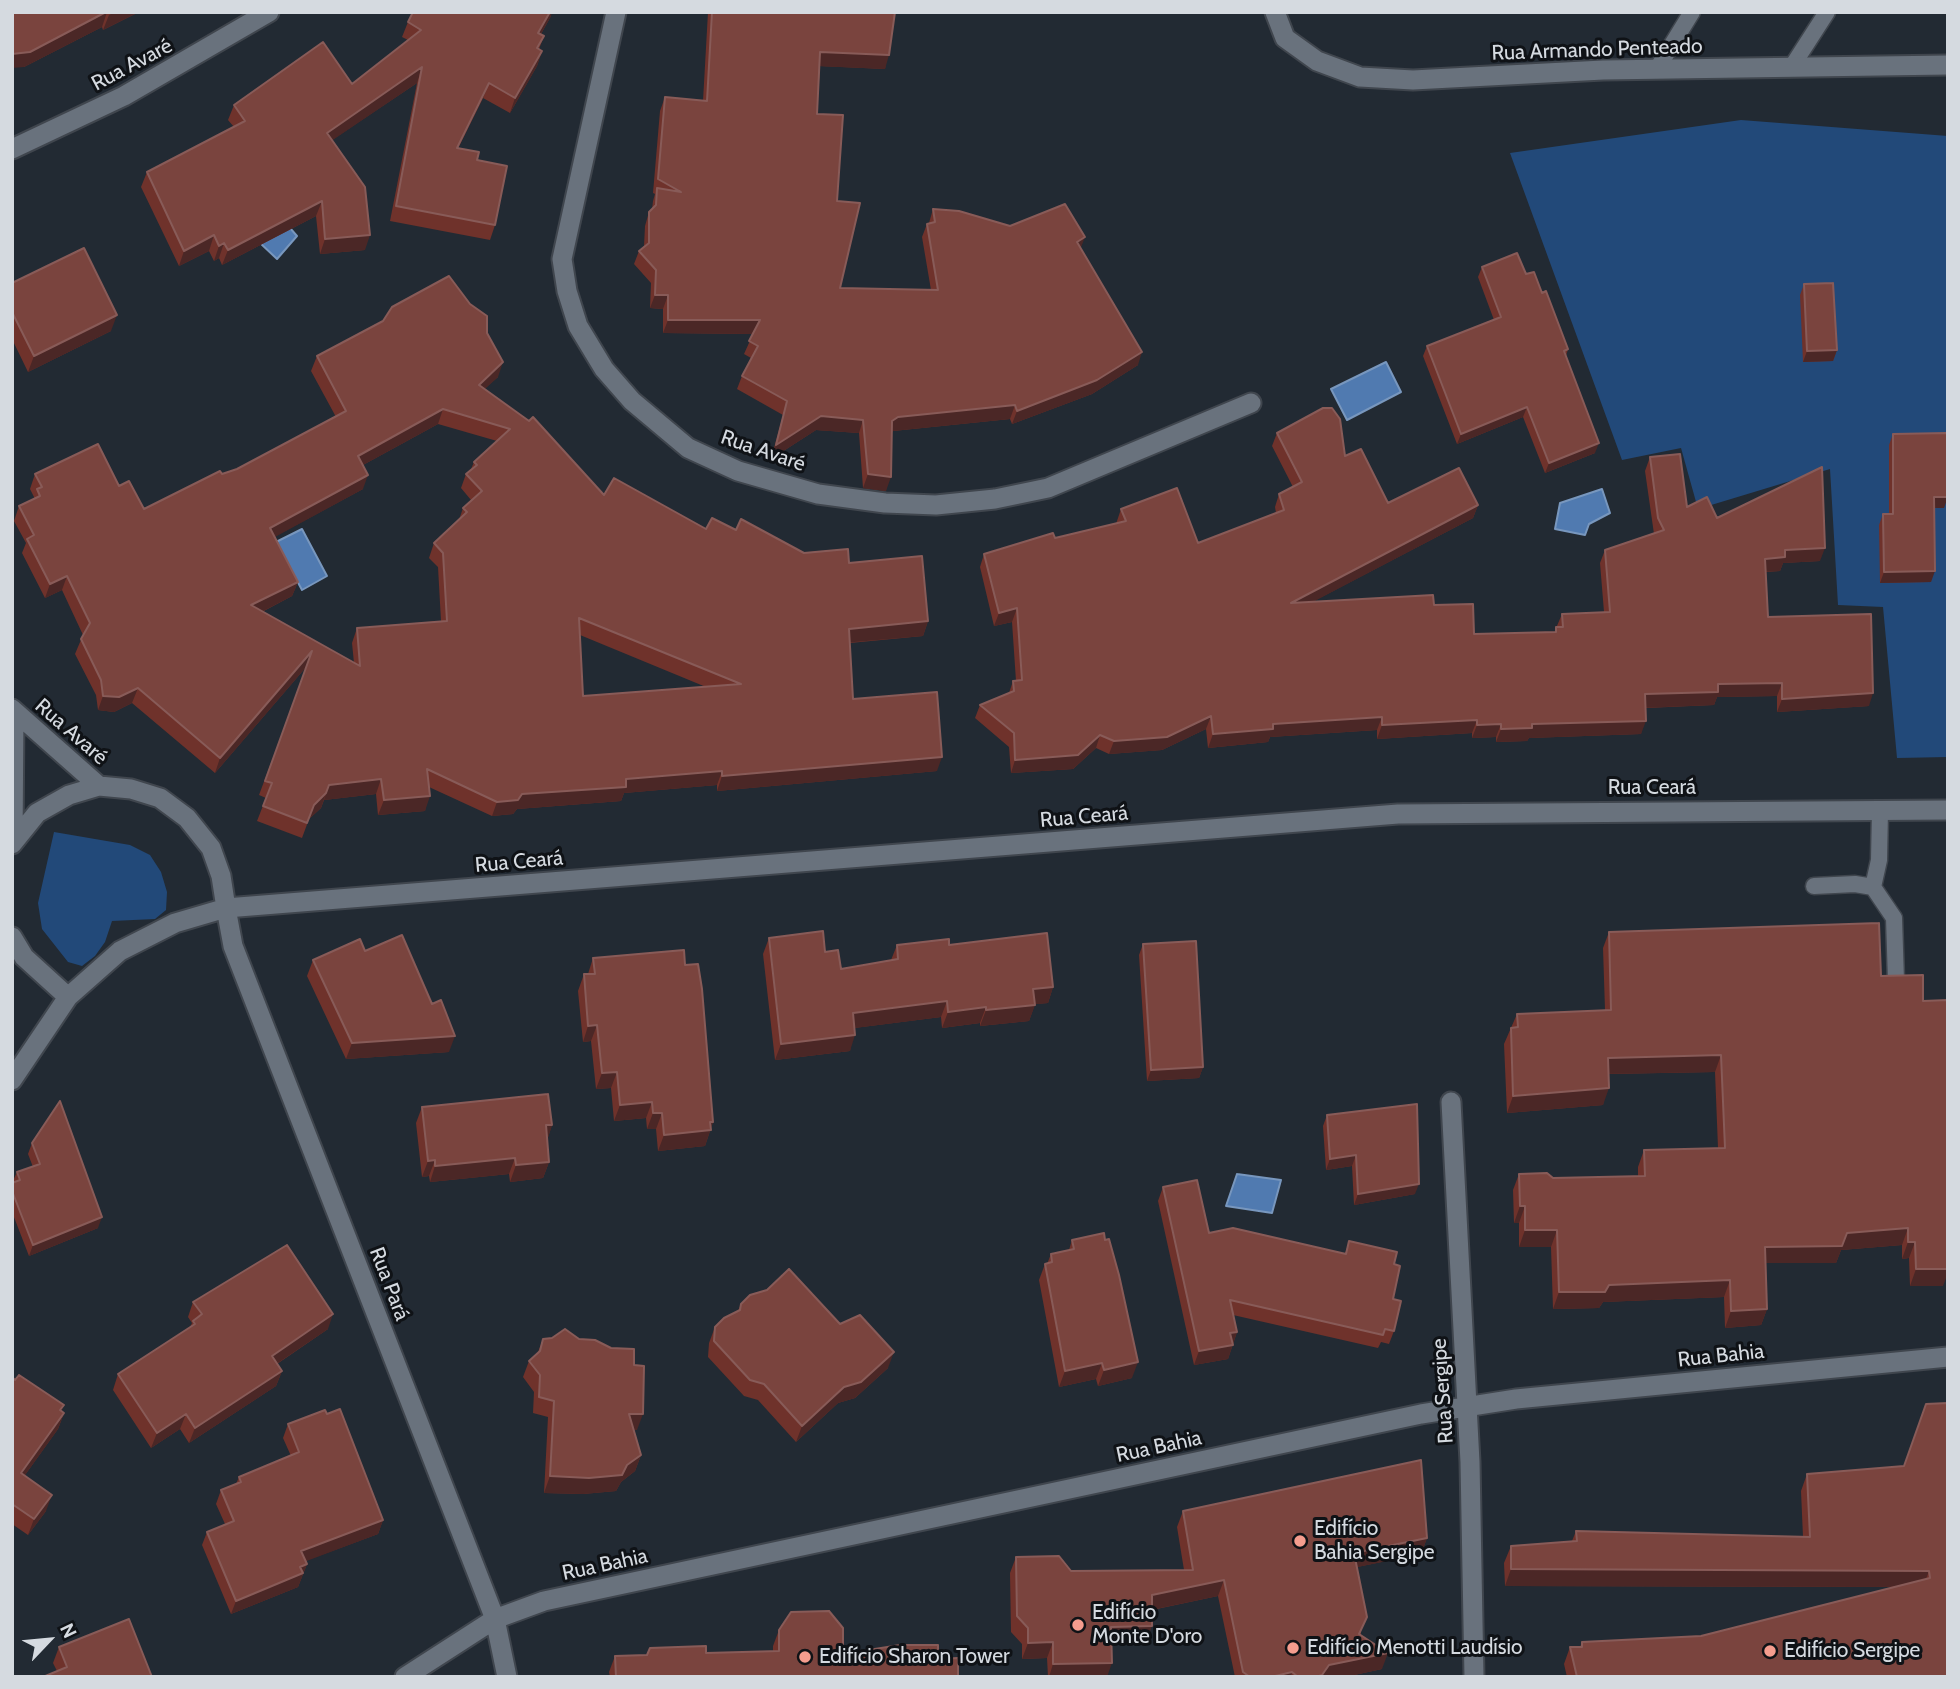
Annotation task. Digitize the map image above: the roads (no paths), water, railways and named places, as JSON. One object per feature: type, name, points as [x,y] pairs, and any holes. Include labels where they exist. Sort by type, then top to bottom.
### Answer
[{"type":"street","name":"Rua Avaré","points":[[12,149],[124,96],[269,12]]},
{"type":"street","name":"Rua Avaré","points":[[616,12],[562,259],[567,291],[578,326],[604,369],[632,401],[688,448],[738,471],[818,494],[886,503],[936,505],[995,499],[1048,488],[1251,403]]},
{"type":"street","points":[[1275,12],[1285,38]]},
{"type":"street","points":[[1285,38],[1291,12]]},
{"type":"street","name":"Rua Armando Penteado","points":[[1285,38],[1317,61],[1360,77],[1413,80],[1657,69],[1948,65]]},
{"type":"street","name":"Rua Avaré","points":[[13,710],[99,786]]},
{"type":"street","name":"Rua Avaré","points":[[13,710],[13,843]]},
{"type":"street","points":[[13,843],[37,813],[69,795],[99,786]]},
{"type":"street","name":"Rua Pará","points":[[99,786],[131,789],[160,797],[187,818],[211,848],[221,876],[233,946],[495,1619],[507,1677]]},
{"type":"street","name":"Rua Ceará","points":[[68,997],[101,966],[137,941],[175,923],[226,908],[1398,814],[1948,810]]},
{"type":"street","points":[[12,937],[24,957],[68,997],[12,1080]]},
{"type":"street","name":"Rua Sergipe","points":[[1451,1102],[1467,1405],[1474,1677]]},
{"type":"street","name":"Rua Bahia","points":[[405,1677],[495,1619],[544,1601],[1467,1405],[1948,1357]]},
{"type":"lane","points":[[1657,69],[1692,12]]},
{"type":"lane","points":[[1791,68],[1827,12]]},
{"type":"lane","points":[[1873,887],[1879,860],[1880,811]]},
{"type":"lane","points":[[1814,886],[1855,884],[1873,887],[1894,918],[1896,981]]},
{"type":"place","name":"Edifício Bahia Sergipe","points":[[1300,1541]]},
{"type":"place","name":"Edifício Monte D'oro","points":[[1078,1625]]},
{"type":"place","name":"Edifício Menotti Laudísio","points":[[1293,1648]]},
{"type":"place","name":"Edifício Sergipe","points":[[1770,1651]]},
{"type":"place","name":"Edifício Sharon Tower","points":[[805,1657]]}]
